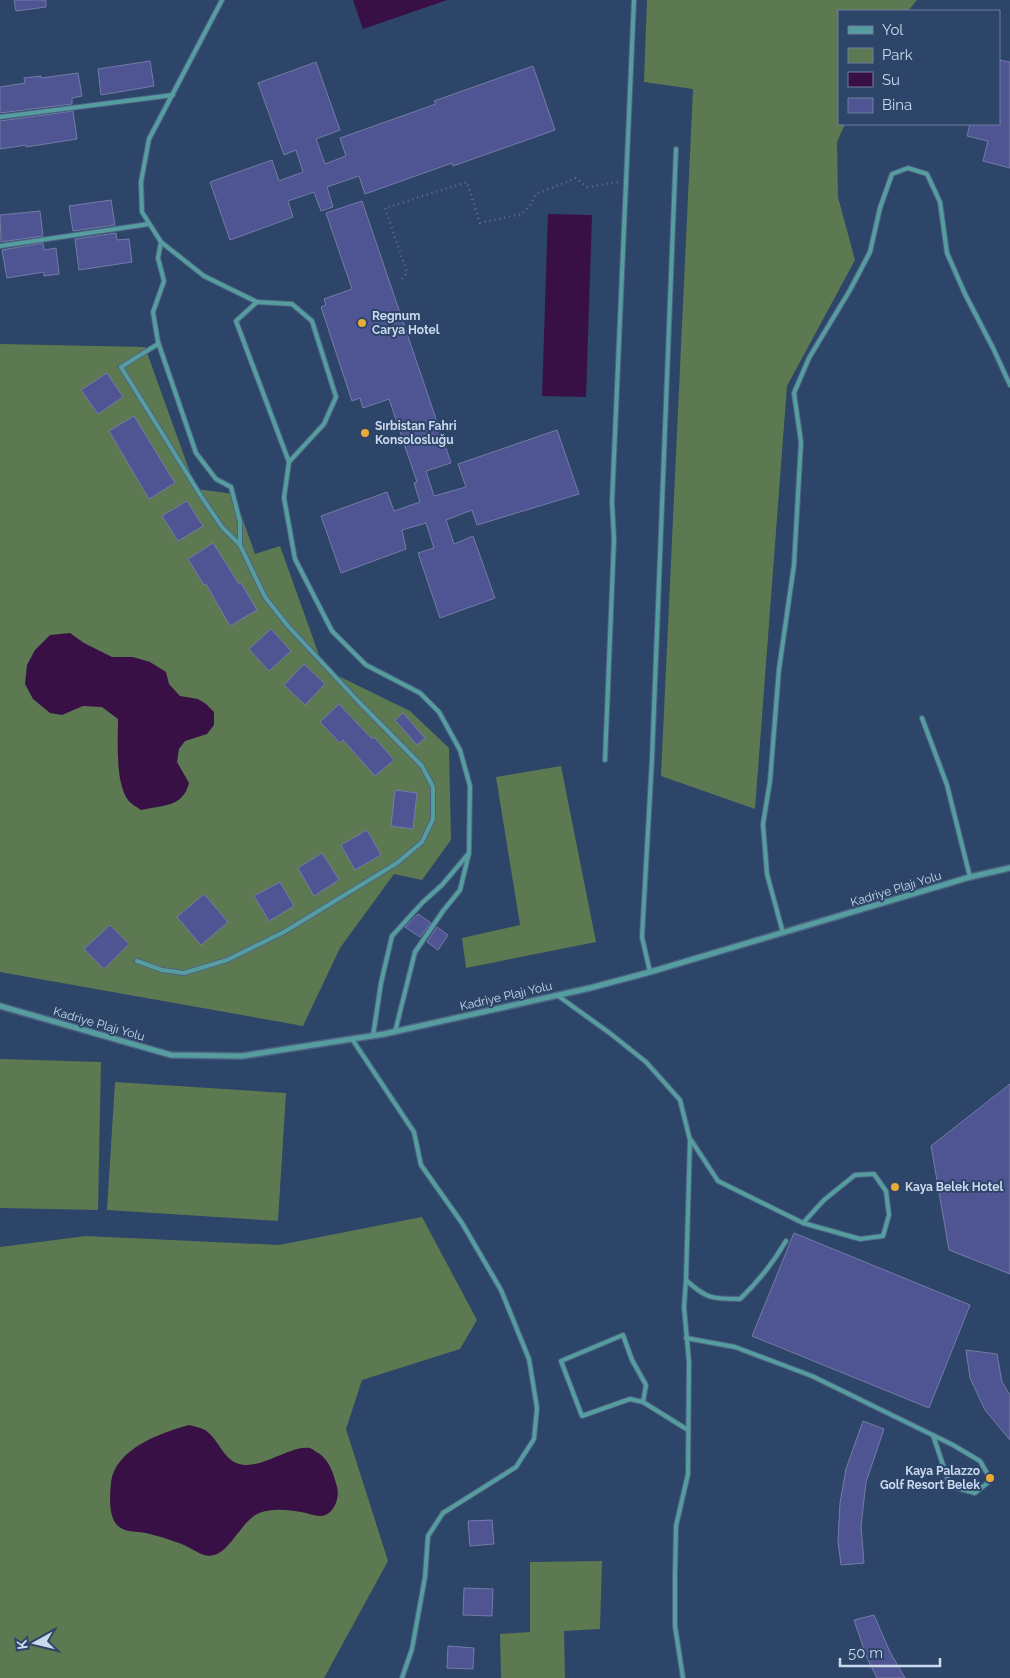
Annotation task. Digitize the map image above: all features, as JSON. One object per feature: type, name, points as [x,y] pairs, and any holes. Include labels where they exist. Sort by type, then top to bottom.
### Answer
[{"type":"street","name":"Kadriye Plajı Yolu","points":[[0,1006],[171,1055],[242,1056],[395,1032],[557,996],[650,972],[970,877],[1010,868]]},
{"type":"lane","points":[[222,0],[149,140],[141,182],[142,212],[161,242],[204,276],[257,302],[292,304],[312,321],[336,397],[324,424],[288,462]]},
{"type":"lane","points":[[605,760],[614,539],[612,502],[634,0]]},
{"type":"lane","points":[[0,117],[173,95]]},
{"type":"lane","points":[[650,972],[642,937],[652,749],[676,150]]},
{"type":"lane","points":[[783,933],[767,874],[763,824],[770,781],[779,669],[794,565],[801,442],[794,393],[809,358],[850,290],[870,252],[880,208],[892,174],[908,168],[927,174],[940,202],[947,253],[1010,385]]},
{"type":"lane","points":[[0,246],[149,224]]},
{"type":"lane","points":[[161,242],[158,258],[164,281],[153,312],[158,344],[196,453],[216,479],[231,487],[240,522],[240,545]]},
{"type":"lane","points":[[257,302],[236,321],[288,462],[284,498],[296,559],[332,631],[366,665],[420,693],[439,712],[460,750],[470,786],[468,853],[460,890],[415,952],[395,1032]]},
{"type":"lane","points":[[137,961],[162,970],[184,974],[235,956],[284,932],[397,863],[422,842],[433,819],[433,787],[422,766],[288,626],[265,597],[240,545],[222,527],[201,496],[121,368],[158,344]]},
{"type":"lane","points":[[922,718],[947,785],[970,877]]},
{"type":"lane","points":[[372,1036],[381,982],[392,936],[423,902],[442,885],[468,853]]},
{"type":"lane","points":[[557,996],[611,1034],[646,1062],[680,1100],[690,1140],[684,1307],[689,1362],[688,1474],[676,1526],[675,1555],[676,1626],[683,1678]]},
{"type":"lane","points":[[352,1039],[414,1132],[422,1165],[462,1223],[502,1290],[528,1359],[537,1408],[534,1439],[516,1467],[443,1513],[428,1536],[425,1577],[412,1649],[402,1678]]},
{"type":"lane","points":[[690,1140],[718,1181],[803,1223],[860,1239],[883,1236],[889,1215],[886,1191],[874,1174],[855,1175],[824,1200],[803,1223]]},
{"type":"lane","points":[[686,1280],[700,1293],[719,1299],[740,1299],[758,1282],[786,1242]]},
{"type":"lane","points":[[643,1402],[646,1385],[632,1360],[623,1335],[561,1361],[582,1416],[630,1399],[643,1402],[688,1430]]},
{"type":"lane","points":[[686,1338],[735,1347],[812,1376],[954,1445],[980,1461],[991,1480],[975,1493],[950,1486],[933,1435]]},
{"type":"path","points":[[402,279],[407,272],[385,208],[467,182],[480,223],[522,214],[536,194],[576,178],[587,187],[626,180]]},
{"type":"green space","points":[[647,0],[917,0],[909,10],[838,10],[838,125],[845,125],[837,142],[838,197],[855,260],[787,386],[755,809],[661,776],[693,89],[644,82]]},
{"type":"green space","points":[[0,344],[145,347],[196,489],[234,494],[255,554],[280,546],[324,669],[410,711],[449,748],[451,840],[422,880],[394,874],[340,948],[303,1026],[0,972]]},
{"type":"green space","points":[[561,766],[596,942],[466,968],[462,938],[520,925],[496,777]]},
{"type":"green space","points":[[0,1059],[101,1062],[98,1210],[0,1208]]},
{"type":"green space","points":[[115,1082],[286,1093],[278,1221],[107,1210]]},
{"type":"green space","points":[[422,1217],[477,1320],[460,1349],[362,1380],[346,1429],[388,1561],[324,1678],[0,1678],[0,1247],[86,1236],[279,1245]]},
{"type":"green space","points":[[602,1561],[600,1629],[564,1631],[565,1678],[501,1678],[500,1634],[530,1632],[530,1562]]},
{"type":"water","points":[[353,0],[447,0],[363,29]]},
{"type":"water","points":[[548,214],[592,215],[586,397],[542,396]]},
{"type":"water","points":[[70,633],[84,643],[112,657],[133,657],[150,662],[166,672],[169,684],[180,696],[198,699],[214,712],[214,725],[207,734],[185,741],[179,749],[177,762],[189,783],[182,797],[177,801],[164,806],[141,810],[128,800],[119,772],[118,719],[102,707],[83,706],[62,715],[50,713],[33,699],[25,684],[27,665],[35,650],[50,635]]},
{"type":"water","points":[[189,1425],[208,1432],[228,1458],[238,1464],[253,1464],[295,1450],[310,1448],[323,1457],[331,1469],[338,1491],[337,1501],[333,1509],[326,1515],[321,1516],[281,1510],[268,1510],[257,1514],[251,1518],[225,1549],[210,1556],[203,1555],[161,1537],[120,1528],[112,1516],[110,1499],[111,1482],[121,1460],[141,1444],[166,1432]]},
{"type":"building","points":[[14,0],[46,0],[46,7],[16,11]]},
{"type":"building","points":[[1000,60],[1010,62],[1010,168],[983,161],[988,141],[967,136],[970,125],[1000,125]]},
{"type":"building","points":[[150,61],[154,86],[101,95],[98,69]]},
{"type":"building","points":[[316,62],[340,130],[316,139],[325,164],[346,156],[340,138],[436,104],[434,101],[533,66],[555,130],[453,166],[452,163],[365,194],[359,176],[327,187],[333,207],[321,211],[314,192],[288,201],[293,217],[230,240],[210,182],[272,160],[279,181],[303,172],[296,150],[284,155],[258,83]]},
{"type":"building","points":[[78,73],[82,96],[72,98],[72,104],[0,113],[0,87],[25,83],[24,78],[41,76],[41,78]]},
{"type":"building","points":[[73,111],[77,139],[0,149],[0,121]]},
{"type":"building","points":[[111,200],[115,225],[73,231],[69,206]]},
{"type":"building","points":[[362,201],[451,463],[426,471],[434,496],[466,487],[458,464],[557,430],[579,494],[477,525],[472,510],[446,520],[454,544],[473,536],[495,598],[440,618],[418,553],[434,548],[426,523],[402,530],[406,549],[341,573],[321,516],[387,492],[394,511],[420,502],[414,483],[417,482],[389,399],[363,408],[360,398],[352,401],[321,307],[326,305],[324,299],[352,289],[326,213]]},
{"type":"building","points":[[40,211],[43,236],[1,242],[0,215]]},
{"type":"building","points":[[116,233],[117,240],[129,239],[132,262],[79,270],[75,239]]},
{"type":"building","points":[[43,243],[44,250],[56,248],[59,274],[44,276],[44,272],[7,278],[2,250]]},
{"type":"building","points":[[107,373],[123,397],[98,414],[81,390]]},
{"type":"building","points":[[134,416],[175,483],[149,499],[109,431]]},
{"type":"building","points":[[187,501],[203,526],[178,541],[162,516]]},
{"type":"building","points":[[213,543],[257,610],[230,626],[206,584],[204,585],[188,559]]},
{"type":"building","points":[[271,629],[291,651],[269,671],[249,649]]},
{"type":"building","points":[[304,664],[325,684],[305,705],[284,685]]},
{"type":"building","points":[[339,704],[372,739],[374,737],[394,760],[375,776],[343,740],[340,743],[320,722]]},
{"type":"building","points":[[403,713],[425,738],[417,745],[395,720]]},
{"type":"building","points":[[395,790],[417,793],[413,829],[391,826]]},
{"type":"building","points":[[367,830],[381,855],[355,870],[341,845]]},
{"type":"building","points":[[322,853],[339,880],[314,896],[298,868]]},
{"type":"building","points":[[280,882],[294,906],[269,921],[254,896]]},
{"type":"building","points":[[204,894],[228,922],[201,945],[177,917]]},
{"type":"building","points":[[418,914],[431,923],[420,937],[405,927]]},
{"type":"building","points":[[110,925],[129,944],[104,969],[84,949]]},
{"type":"building","points":[[437,927],[448,935],[438,950],[427,942]]},
{"type":"building","points":[[1010,1084],[1010,1274],[949,1250],[931,1146]]},
{"type":"building","points":[[794,1233],[970,1305],[929,1408],[752,1336]]},
{"type":"building","points":[[966,1350],[997,1354],[1002,1382],[1010,1395],[1010,1440],[985,1410],[970,1378]]},
{"type":"building","points":[[863,1421],[884,1429],[866,1482],[861,1526],[864,1563],[841,1565],[838,1541],[840,1503],[846,1469]]},
{"type":"building","points":[[492,1520],[494,1544],[470,1546],[468,1521]]},
{"type":"building","points":[[464,1588],[493,1589],[492,1616],[463,1615]]},
{"type":"building","points":[[874,1615],[890,1652],[905,1678],[877,1678],[867,1658],[854,1620]]},
{"type":"building","points":[[448,1646],[474,1648],[473,1669],[447,1668]]},
{"type":"place","name":"Regnum Carya Hotel","points":[[362,323]]},
{"type":"place","name":"Sırbistan Fahri Konsolosluğu","points":[[365,433]]},
{"type":"place","name":"Kaya Belek Hotel","points":[[895,1187]]},
{"type":"place","name":"Kaya Palazzo Golf Resort Belek","points":[[990,1478]]}]
